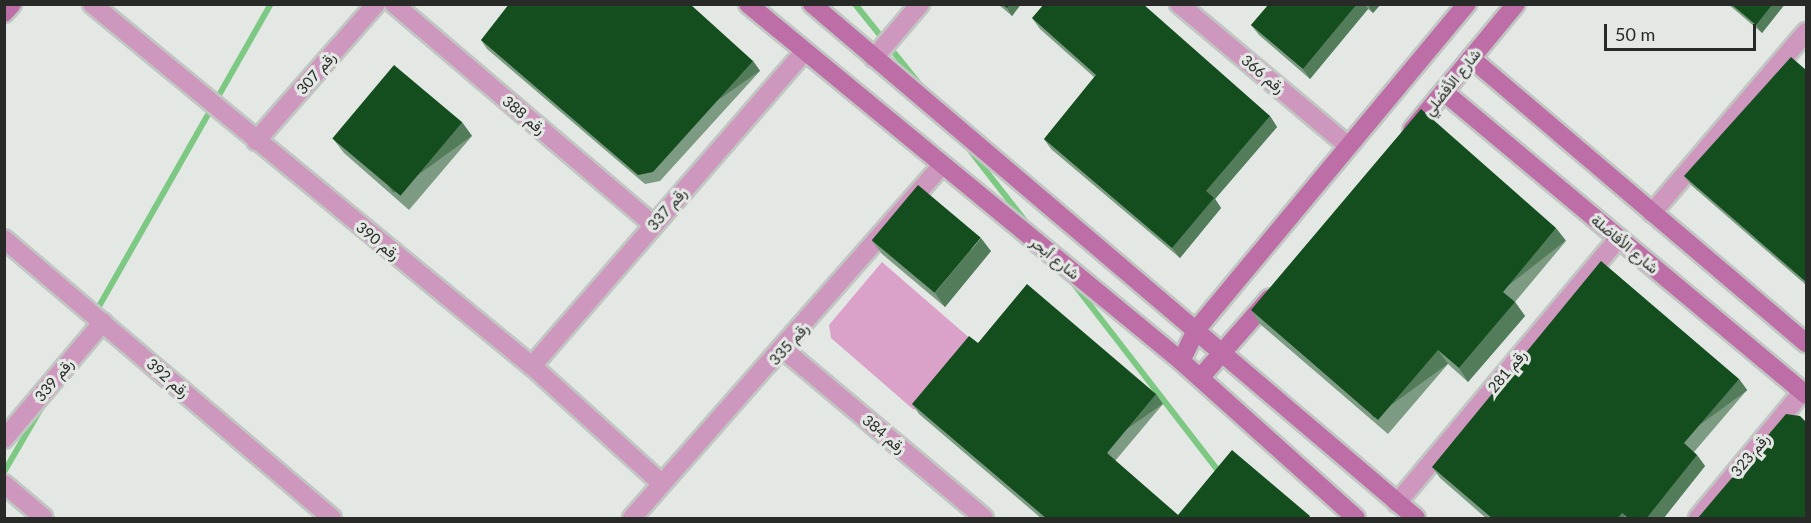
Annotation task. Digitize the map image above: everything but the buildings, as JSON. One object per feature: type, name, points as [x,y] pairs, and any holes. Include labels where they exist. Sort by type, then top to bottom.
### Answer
[{"type":"street","points":[[4,13],[12,4]]},
{"type":"street","name":"رقم 390","points":[[92,4],[532,366],[660,482]]},
{"type":"street","name":"رقم 307","points":[[256,141],[376,4]]},
{"type":"street","name":"رقم 388","points":[[394,4],[654,225]]},
{"type":"street","name":"شارع أبحر","points":[[748,4],[1181,361],[1356,519]]},
{"type":"street","points":[[812,4],[1196,330],[1225,352],[1416,519]]},
{"type":"street","points":[[874,58],[920,4]]},
{"type":"street","name":"رقم 366","points":[[1179,4],[1346,144]]},
{"type":"street","points":[[1181,361],[1196,330],[1346,144],[1467,4]]},
{"type":"street","name":"شارع الأفضلي","points":[[1399,146],[1516,4]]},
{"type":"street","points":[[1652,213],[1806,33]]},
{"type":"street","name":"رقم 337","points":[[532,366],[804,52]]},
{"type":"street","points":[[1471,58],[1806,343]]},
{"type":"street","name":"شارع الأفاضلة","points":[[1444,92],[1805,393]]},
{"type":"street","name":"رقم 335","points":[[632,519],[660,482],[784,350],[942,165]]},
{"type":"street","name":"رقم 392","points":[[4,239],[332,519]]},
{"type":"street","name":"رقم 281","points":[[1397,503],[1618,239]]},
{"type":"street","points":[[1200,378],[1225,352],[1285,280]]},
{"type":"street","name":"رقم 339","points":[[4,438],[103,322]]},
{"type":"street","name":"رقم 384","points":[[784,350],[972,515]]},
{"type":"street","name":"رقم 323","points":[[1698,519],[1805,393]]},
{"type":"street","points":[[4,484],[44,519]]},
{"type":"shaded area","points":[[882,262],[973,341],[914,410],[831,338],[829,325]]},
{"type":"waterway","points":[[85,331],[271,4]]},
{"type":"waterway","points":[[855,4],[921,86]]},
{"type":"waterway","points":[[965,144],[1029,226]]},
{"type":"waterway","points":[[1070,279],[1220,473]]},
{"type":"waterway","points":[[4,472],[43,405]]}]
